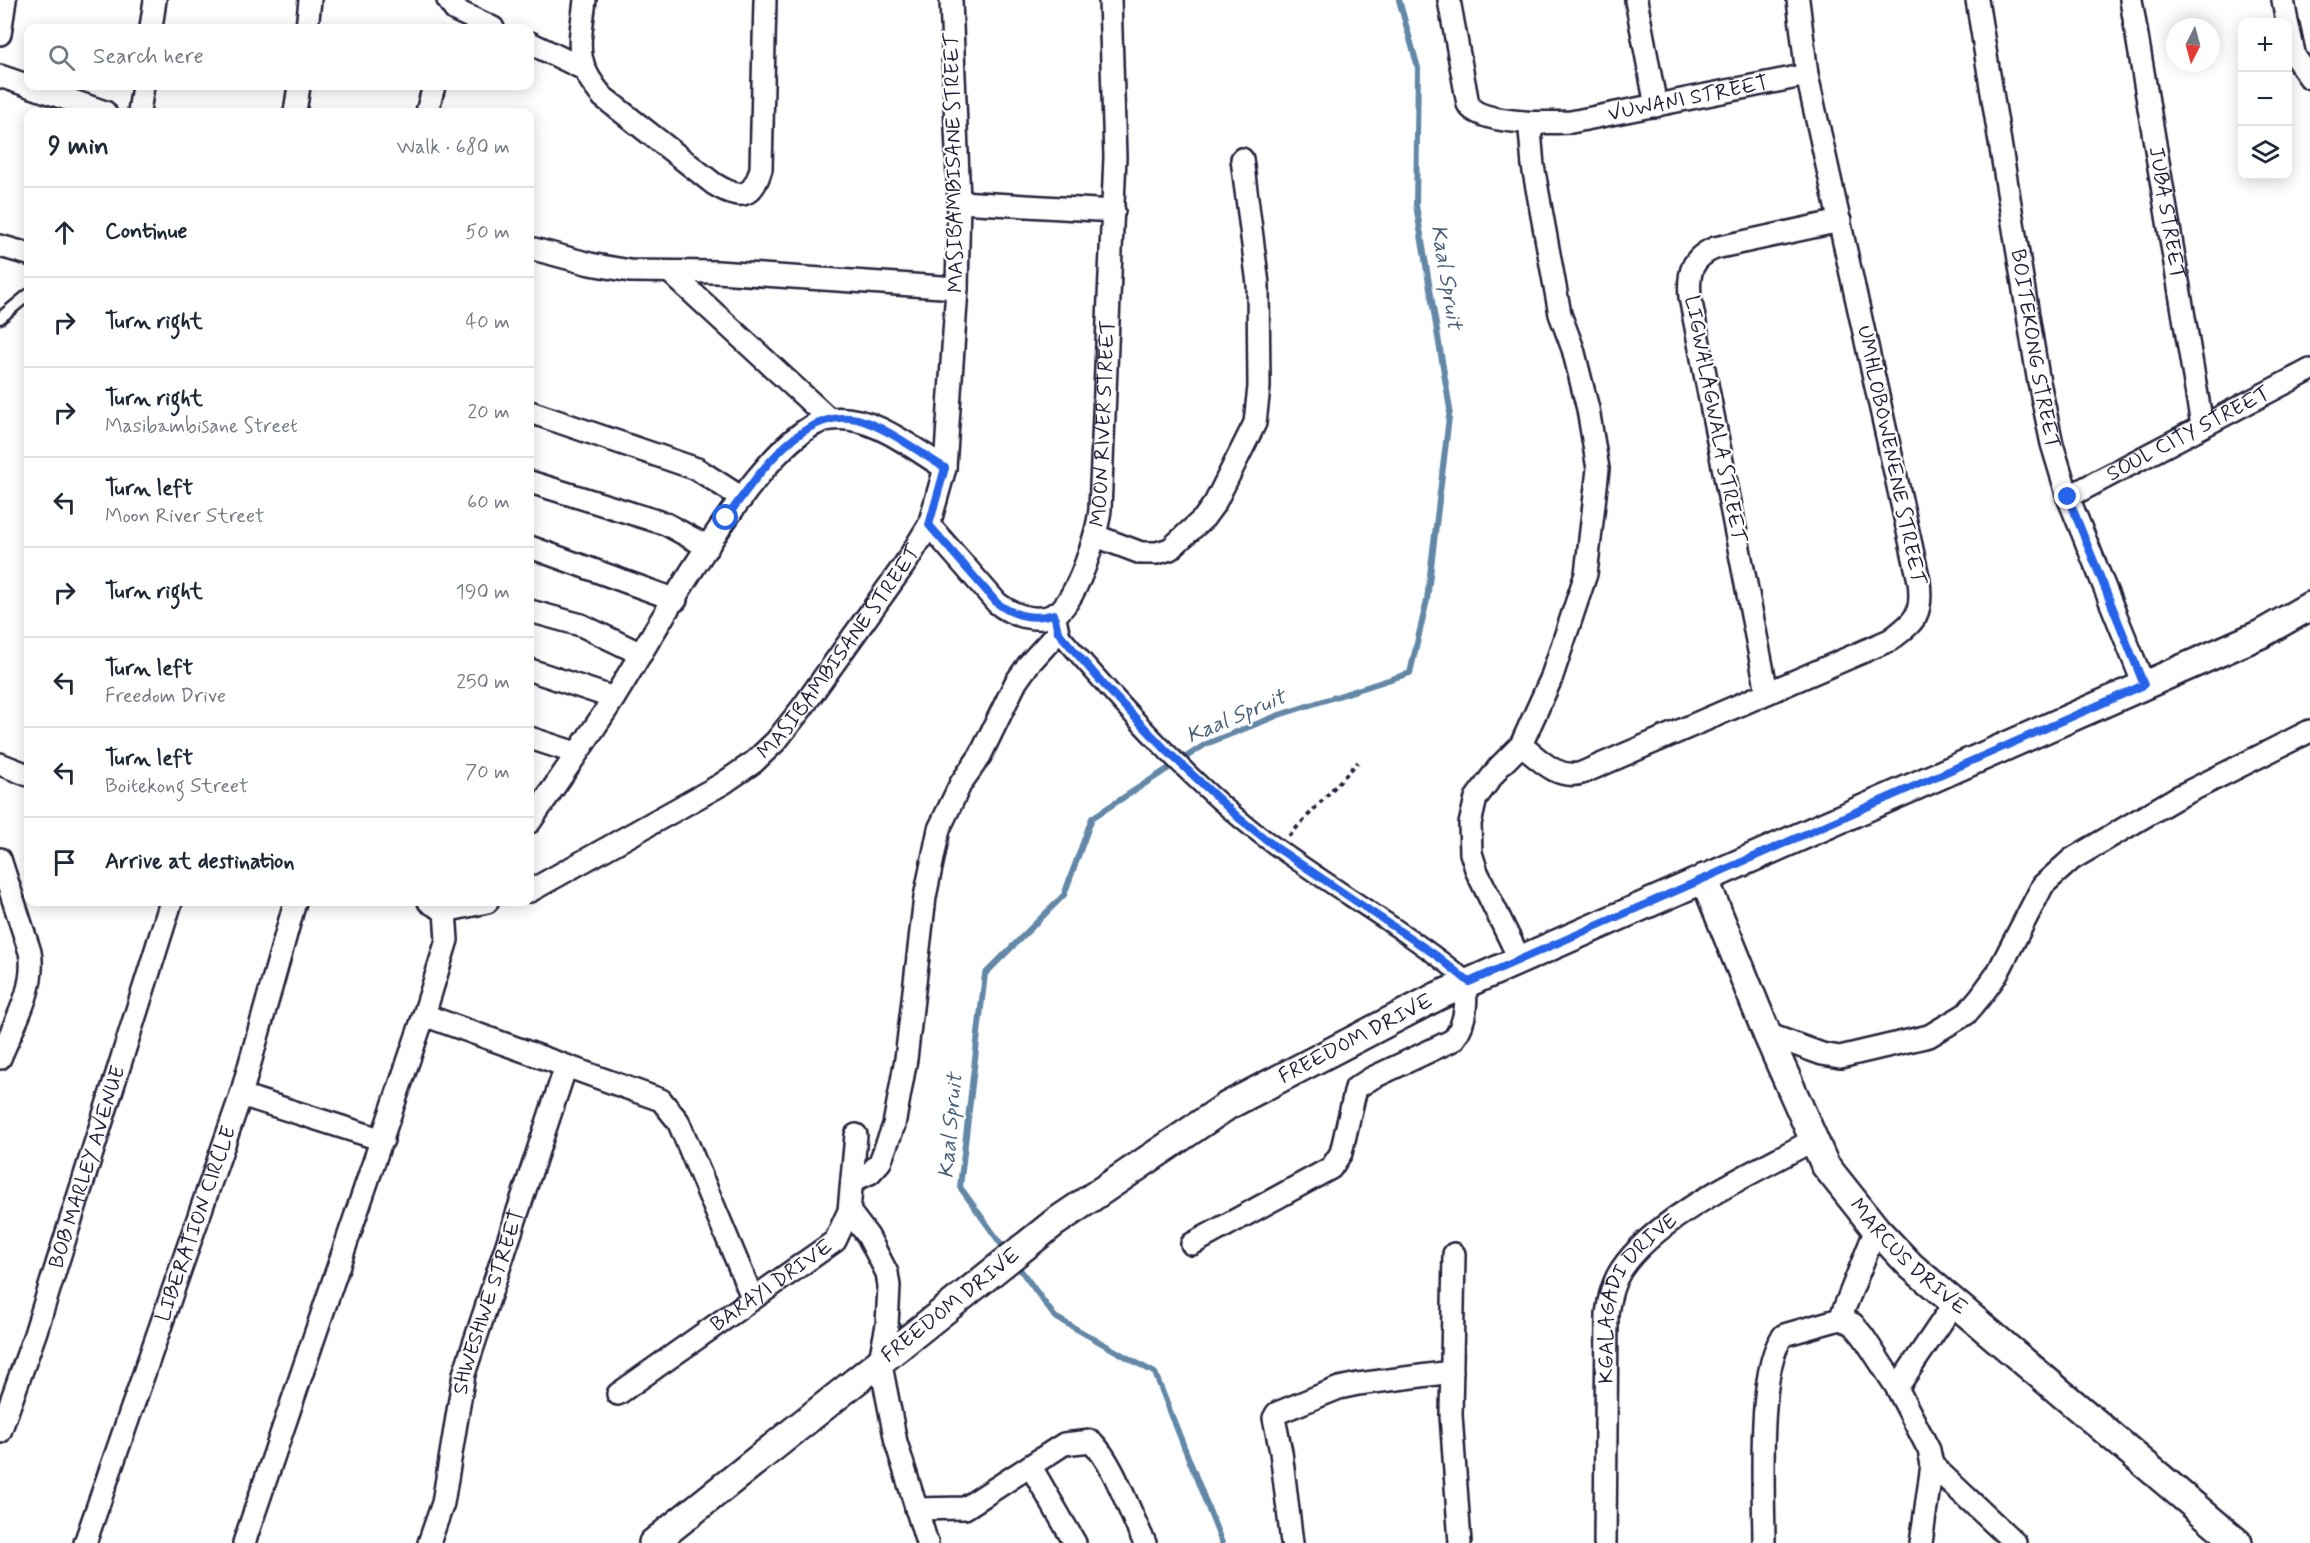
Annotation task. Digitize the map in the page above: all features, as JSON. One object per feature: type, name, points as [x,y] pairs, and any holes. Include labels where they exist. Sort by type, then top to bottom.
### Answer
[{"type":"street","points":[[0,34],[5,0]]},
{"type":"street","points":[[152,24],[155,0]]},
{"type":"street","points":[[307,24],[310,0]]},
{"type":"street","points":[[582,68],[582,25],[585,0]]},
{"type":"street","points":[[534,45],[582,68],[603,97],[714,184],[733,194],[750,192],[761,169],[765,0]]},
{"type":"street","name":"MASIBAMBISANE STREET","points":[[534,889],[722,784],[754,762],[776,741],[802,708],[907,561],[929,525],[945,468],[957,288],[959,202],[951,0]]},
{"type":"street","name":"MOON RIVER STREET","points":[[852,1181],[870,1173],[880,1162],[894,1125],[909,1037],[925,897],[939,829],[961,783],[980,756],[1016,682],[1056,623],[1070,597],[1096,536],[1100,509],[1113,211],[1114,119],[1110,0]]},
{"type":"street","name":"VUWANI STREET","points":[[1449,0],[1467,99],[1471,110],[1482,116],[1538,124],[1571,122],[1807,75]]},
{"type":"street","points":[[1636,0],[1656,106]]},
{"type":"street","name":"UMHLOBOWENENE STREET","points":[[1521,745],[1554,770],[1576,775],[1890,640],[1914,622],[1919,612],[1919,581],[1807,75],[1798,0]]},
{"type":"street","name":"BOITEKONG STREET","points":[[1977,0],[2038,377],[2052,444],[2068,497],[2144,685]]},
{"type":"street","name":"JUBA STREET","points":[[2131,0],[2202,425]]},
{"type":"street","points":[[2283,0],[2286,18]]},
{"type":"street","points":[[452,10],[484,24]]},
{"type":"street","points":[[2292,45],[2295,57],[2310,78]]},
{"type":"street","points":[[0,76],[24,84]]},
{"type":"street","points":[[41,90],[93,108]]},
{"type":"street","points":[[140,108],[142,90]]},
{"type":"street","points":[[296,108],[298,90]]},
{"type":"street","points":[[428,108],[433,90]]},
{"type":"street","points":[[1520,960],[1477,872],[1469,840],[1470,824],[1476,798],[1499,767],[1521,745],[1551,679],[1582,588],[1589,555],[1598,469],[1588,409],[1574,350],[1560,314],[1540,210],[1530,143],[1530,130],[1538,124]]},
{"type":"street","points":[[1096,536],[1141,553],[1157,554],[1170,549],[1204,518],[1215,503],[1255,423],[1259,402],[1258,284],[1242,159]]},
{"type":"street","points":[[959,202],[1113,211]]},
{"type":"street","name":"LIGWALAGWALA STREET","points":[[1767,692],[1690,297],[1689,277],[1698,257],[1715,248],[1840,221]]},
{"type":"street","points":[[0,246],[24,253]]},
{"type":"street","points":[[534,249],[590,264],[671,273],[717,272],[957,288]]},
{"type":"street","points":[[671,273],[829,419]]},
{"type":"street","name":"SOUL CITY STREET","points":[[2068,497],[2310,370]]},
{"type":"street","points":[[534,413],[697,469],[742,498]]},
{"type":"street","points":[[534,816],[614,698],[708,547],[742,498],[788,444],[805,429],[829,419],[862,421],[945,468]]},
{"type":"street","points":[[534,483],[658,521],[708,547]]},
{"type":"street","points":[[929,525],[1007,611],[1056,623],[1166,750],[1240,819],[1277,848],[1437,956],[1467,983],[1466,1007],[1460,1029],[1453,1040],[1372,1078],[1356,1088],[1341,1153],[1331,1168],[1192,1244]]},
{"type":"street","points":[[534,548],[594,568],[676,600]]},
{"type":"street","name":"FREEDOM DRIVE","points":[[653,1543],[957,1298],[1054,1223],[1227,1106],[1395,1017],[1467,983],[2265,632],[2310,606]]},
{"type":"street","points":[[534,612],[581,625],[641,654]]},
{"type":"street","points":[[534,671],[614,698]]},
{"type":"street","points":[[1767,1034],[1822,1054],[1839,1057],[1929,1036],[1966,1014],[1981,996],[1997,974],[2043,885],[2072,859],[2176,798],[2310,731]]},
{"type":"street","points":[[534,739],[576,753]]},
{"type":"street","points":[[0,764],[24,773]]},
{"type":"street","points":[[0,1058],[27,990],[32,968],[30,952],[2,868]]},
{"type":"street","name":"MARCUS DRIVE","points":[[1704,878],[1767,1034],[1825,1165],[1876,1229],[1911,1266],[2238,1543]]},
{"type":"street","name":"BOB MARLEY AVENUE","points":[[0,1432],[35,1334],[170,906]]},
{"type":"street","name":"LIBERATION CIRCLE","points":[[84,1543],[241,1095],[294,906]]},
{"type":"street","points":[[244,1543],[383,1140],[447,940],[437,906]]},
{"type":"street","points":[[424,1015],[652,1095],[669,1107],[678,1121],[752,1297]]},
{"type":"street","name":"SHWESHWE STREET","points":[[429,1543],[443,1503],[464,1374],[566,1066]]},
{"type":"street","points":[[241,1095],[383,1140]]},
{"type":"street","name":"BARAYI DRIVE","points":[[618,1394],[835,1240],[849,1211],[856,1135]]},
{"type":"street","name":"KGALAGADI DRIVE","points":[[1605,1543],[1606,1314],[1615,1281],[1628,1261],[1668,1224],[1813,1140]]},
{"type":"street","points":[[849,1211],[868,1236],[886,1273],[889,1286],[887,1325],[880,1360],[896,1442],[927,1543]]},
{"type":"street","points":[[1840,1319],[1876,1229]]},
{"type":"street","points":[[1454,1254],[1451,1415],[1460,1543]]},
{"type":"street","points":[[1897,1388],[1955,1302]]},
{"type":"street","points":[[1764,1543],[1767,1392],[1773,1352],[1784,1335],[1840,1319],[1858,1329],[1897,1388],[1924,1435],[1932,1465],[1921,1543]]},
{"type":"street","points":[[1292,1543],[1281,1452],[1274,1418],[1278,1411],[1358,1384],[1452,1372]]},
{"type":"street","points":[[916,1509],[964,1508],[1064,1444],[1091,1442],[1098,1448],[1112,1474],[1145,1543]]},
{"type":"street","points":[[1932,1465],[2015,1543]]},
{"type":"street","points":[[1031,1467],[1075,1543]]},
{"type":"lane","points":[[0,318],[24,298]]},
{"type":"path","points":[[1277,848],[1358,762]]},
{"type":"waterway","name":"Kaal Spruit","points":[[1006,1251],[960,1187],[985,974],[1064,895],[1092,818],[1206,744],[1279,715],[1410,673],[1427,600],[1450,409],[1416,205],[1418,68],[1399,0]]},
{"type":"waterway","name":"Kaal Spruit","points":[[1014,1261],[1055,1317],[1155,1373],[1222,1543]]},
{"type":"route","points":[[726,518],[788,444],[805,429],[817,422],[829,419],[862,421],[945,468],[941,490],[929,525],[997,603],[1007,611],[1035,619],[1054,614],[1059,628],[1058,632],[1105,686],[1166,750],[1240,819],[1277,848],[1437,956],[1469,982],[2144,685],[2068,497]]}]
